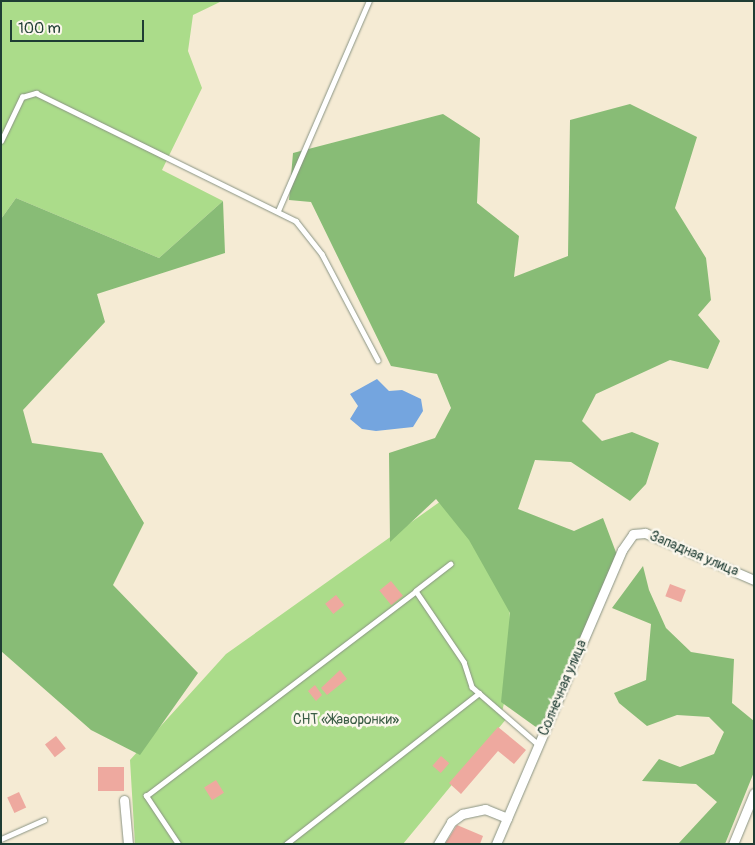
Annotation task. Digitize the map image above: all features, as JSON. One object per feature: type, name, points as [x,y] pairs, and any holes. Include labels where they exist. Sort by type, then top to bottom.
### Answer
[{"type":"street","name":"Западная улица","points":[[633,534],[645,533],[754,580]]},
{"type":"street","name":"Солнечная улица","points":[[496,844],[622,550],[633,534]]},
{"type":"street","points":[[733,844],[754,793]]},
{"type":"street","points":[[124,800],[128,844]]},
{"type":"street","points":[[438,844],[451,822],[462,814],[485,809],[507,818]]},
{"type":"lane","points":[[278,211],[368,1]]},
{"type":"lane","points":[[1,141],[19,101],[24,94],[34,92],[296,221],[312,237],[378,360]]},
{"type":"lane","points":[[178,844],[146,796],[451,564]]},
{"type":"lane","points":[[416,591],[464,662],[472,687],[539,745]]},
{"type":"lane","points":[[286,844],[479,693]]},
{"type":"lane","points":[[1,839],[44,820]]},
{"type":"green space","points":[[1,1],[222,1],[193,15],[188,51],[202,88],[162,170],[223,201],[159,258],[16,198],[1,219]]},
{"type":"green space","points":[[630,104],[697,137],[675,208],[706,258],[711,300],[698,315],[720,341],[708,369],[670,360],[596,394],[582,421],[602,441],[632,432],[659,443],[646,484],[630,501],[571,462],[535,460],[518,509],[574,531],[603,518],[617,555],[540,730],[501,702],[510,613],[469,540],[436,499],[390,542],[389,453],[435,438],[451,408],[437,374],[391,366],[311,202],[289,200],[293,153],[443,114],[480,138],[477,203],[519,236],[514,277],[568,256],[570,120]]},
{"type":"green space","points":[[16,198],[159,258],[223,201],[225,253],[97,294],[105,322],[23,410],[32,443],[102,453],[144,523],[113,585],[198,673],[140,755],[91,730],[1,651],[1,219]]},
{"type":"green space","name":"СНТ «Жаворонки»","points":[[448,496],[509,597],[512,668],[502,712],[507,718],[403,844],[135,844],[130,760],[226,654]]},
{"type":"green space","points":[[643,566],[649,590],[666,628],[691,652],[734,659],[732,703],[754,721],[754,772],[725,844],[678,844],[717,802],[696,784],[642,781],[659,759],[680,767],[714,754],[724,732],[709,717],[677,715],[647,726],[619,703],[614,693],[646,680],[651,624],[612,608]]},
{"type":"water","points":[[377,379],[389,391],[402,390],[421,399],[423,411],[413,427],[376,431],[362,429],[350,419],[358,406],[350,394]]},
{"type":"building","points":[[391,581],[403,596],[391,605],[379,590]]},
{"type":"building","points":[[670,584],[686,590],[681,602],[665,596]]},
{"type":"building","points":[[336,595],[344,605],[333,614],[325,604]]},
{"type":"building","points":[[340,670],[347,679],[327,695],[321,688]]},
{"type":"building","points":[[315,685],[322,695],[316,701],[308,691]]},
{"type":"building","points":[[498,727],[526,750],[514,764],[498,751],[461,794],[449,783]]},
{"type":"building","points":[[56,736],[66,749],[55,757],[45,745]]},
{"type":"building","points":[[441,756],[449,763],[441,773],[432,766]]},
{"type":"building","points":[[98,767],[124,767],[124,791],[98,791]]},
{"type":"building","points":[[216,780],[224,793],[212,800],[204,787]]},
{"type":"building","points":[[19,792],[26,807],[14,813],[7,797]]},
{"type":"building","points":[[457,825],[483,836],[480,844],[445,844]]}]
